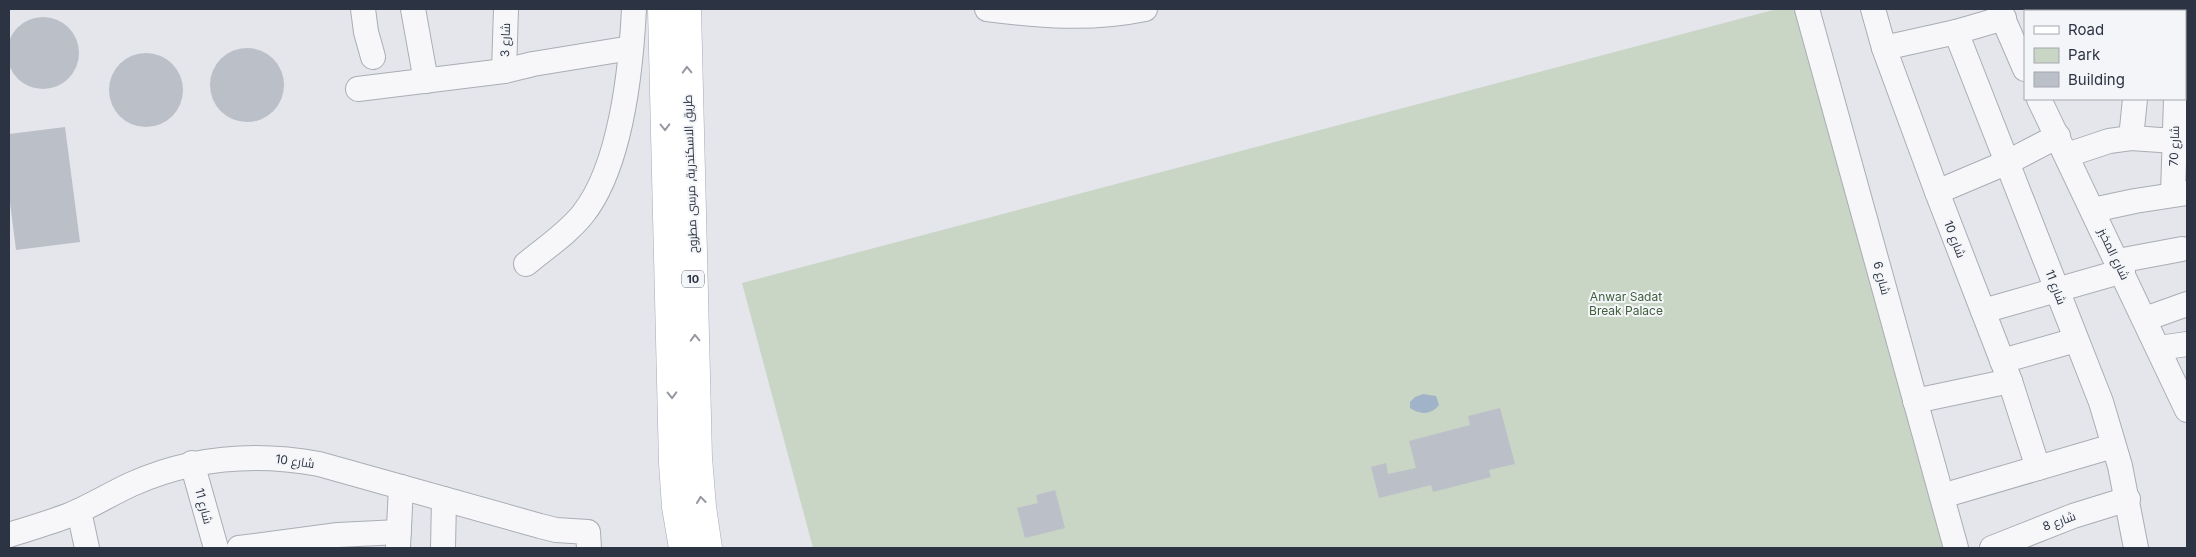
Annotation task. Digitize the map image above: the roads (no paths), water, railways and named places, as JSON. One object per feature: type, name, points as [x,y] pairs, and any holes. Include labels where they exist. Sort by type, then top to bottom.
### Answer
[{"type":"main road","name":"طريق الاسكندرية, مرسى مطروح","points":[[662,9],[674,477],[683,548]]},
{"type":"main road","name":"طريق الاسكندرية, مرسى مطروح","points":[[687,9],[698,458],[708,548]]},
{"type":"street","points":[[363,9],[372,57]]},
{"type":"street","points":[[413,9],[426,81]]},
{"type":"street","name":"شارع 3","points":[[504,71],[506,9]]},
{"type":"street","points":[[526,264],[571,227],[584,213],[601,186],[613,153],[631,48],[634,9]]},
{"type":"street","points":[[987,9],[1066,17],[1100,16],[1145,9]]},
{"type":"street","name":"شارع 6","points":[[1807,9],[1956,548]]},
{"type":"street","name":"شارع 10","points":[[1873,9],[1884,48],[2006,371],[2038,468]]},
{"type":"street","points":[[1884,48],[1956,32],[2002,14],[2024,67]]},
{"type":"street","name":"شارع 11","points":[[1956,32],[2100,402],[2128,499],[2136,548]]},
{"type":"street","points":[[358,90],[504,71],[533,64],[631,48]]},
{"type":"street","name":"شارع المخبز","points":[[2039,100],[2121,266],[2187,407]]},
{"type":"street","points":[[2131,138],[2135,100]]},
{"type":"street","name":"شارع 70","points":[[2176,100],[2175,141],[2180,193]]},
{"type":"street","points":[[1937,192],[2008,162],[2062,146],[2131,138],[2175,141]]},
{"type":"street","points":[[2094,210],[2180,193]]},
{"type":"street","points":[[1983,311],[2058,291],[2121,266],[2182,249]]},
{"type":"street","points":[[2145,319],[2187,304]]},
{"type":"street","points":[[1915,401],[2006,371],[2076,340]]},
{"type":"street","points":[[2160,348],[2187,344]]},
{"type":"street","points":[[1942,496],[2114,446]]},
{"type":"street","name":"شارع 10","points":[[9,535],[79,511],[132,484],[162,472],[192,463],[224,458],[256,457],[288,459],[319,464],[588,540]]},
{"type":"street","name":"شارع 11","points":[[192,463],[216,548]]},
{"type":"street","points":[[239,548],[338,535],[399,540],[401,487]]},
{"type":"street","points":[[443,548],[444,499]]},
{"type":"street","name":"شارع 8","points":[[1992,548],[2073,516],[2128,499]]},
{"type":"street","points":[[79,511],[88,548]]},
{"type":"water","points":[[1423,394],[1436,396],[1439,405],[1432,411],[1425,413],[1410,408],[1410,402],[1415,397]]},
{"type":"park label","name":"Anwar Sadat Break Palace","points":[[1626,303]]}]
